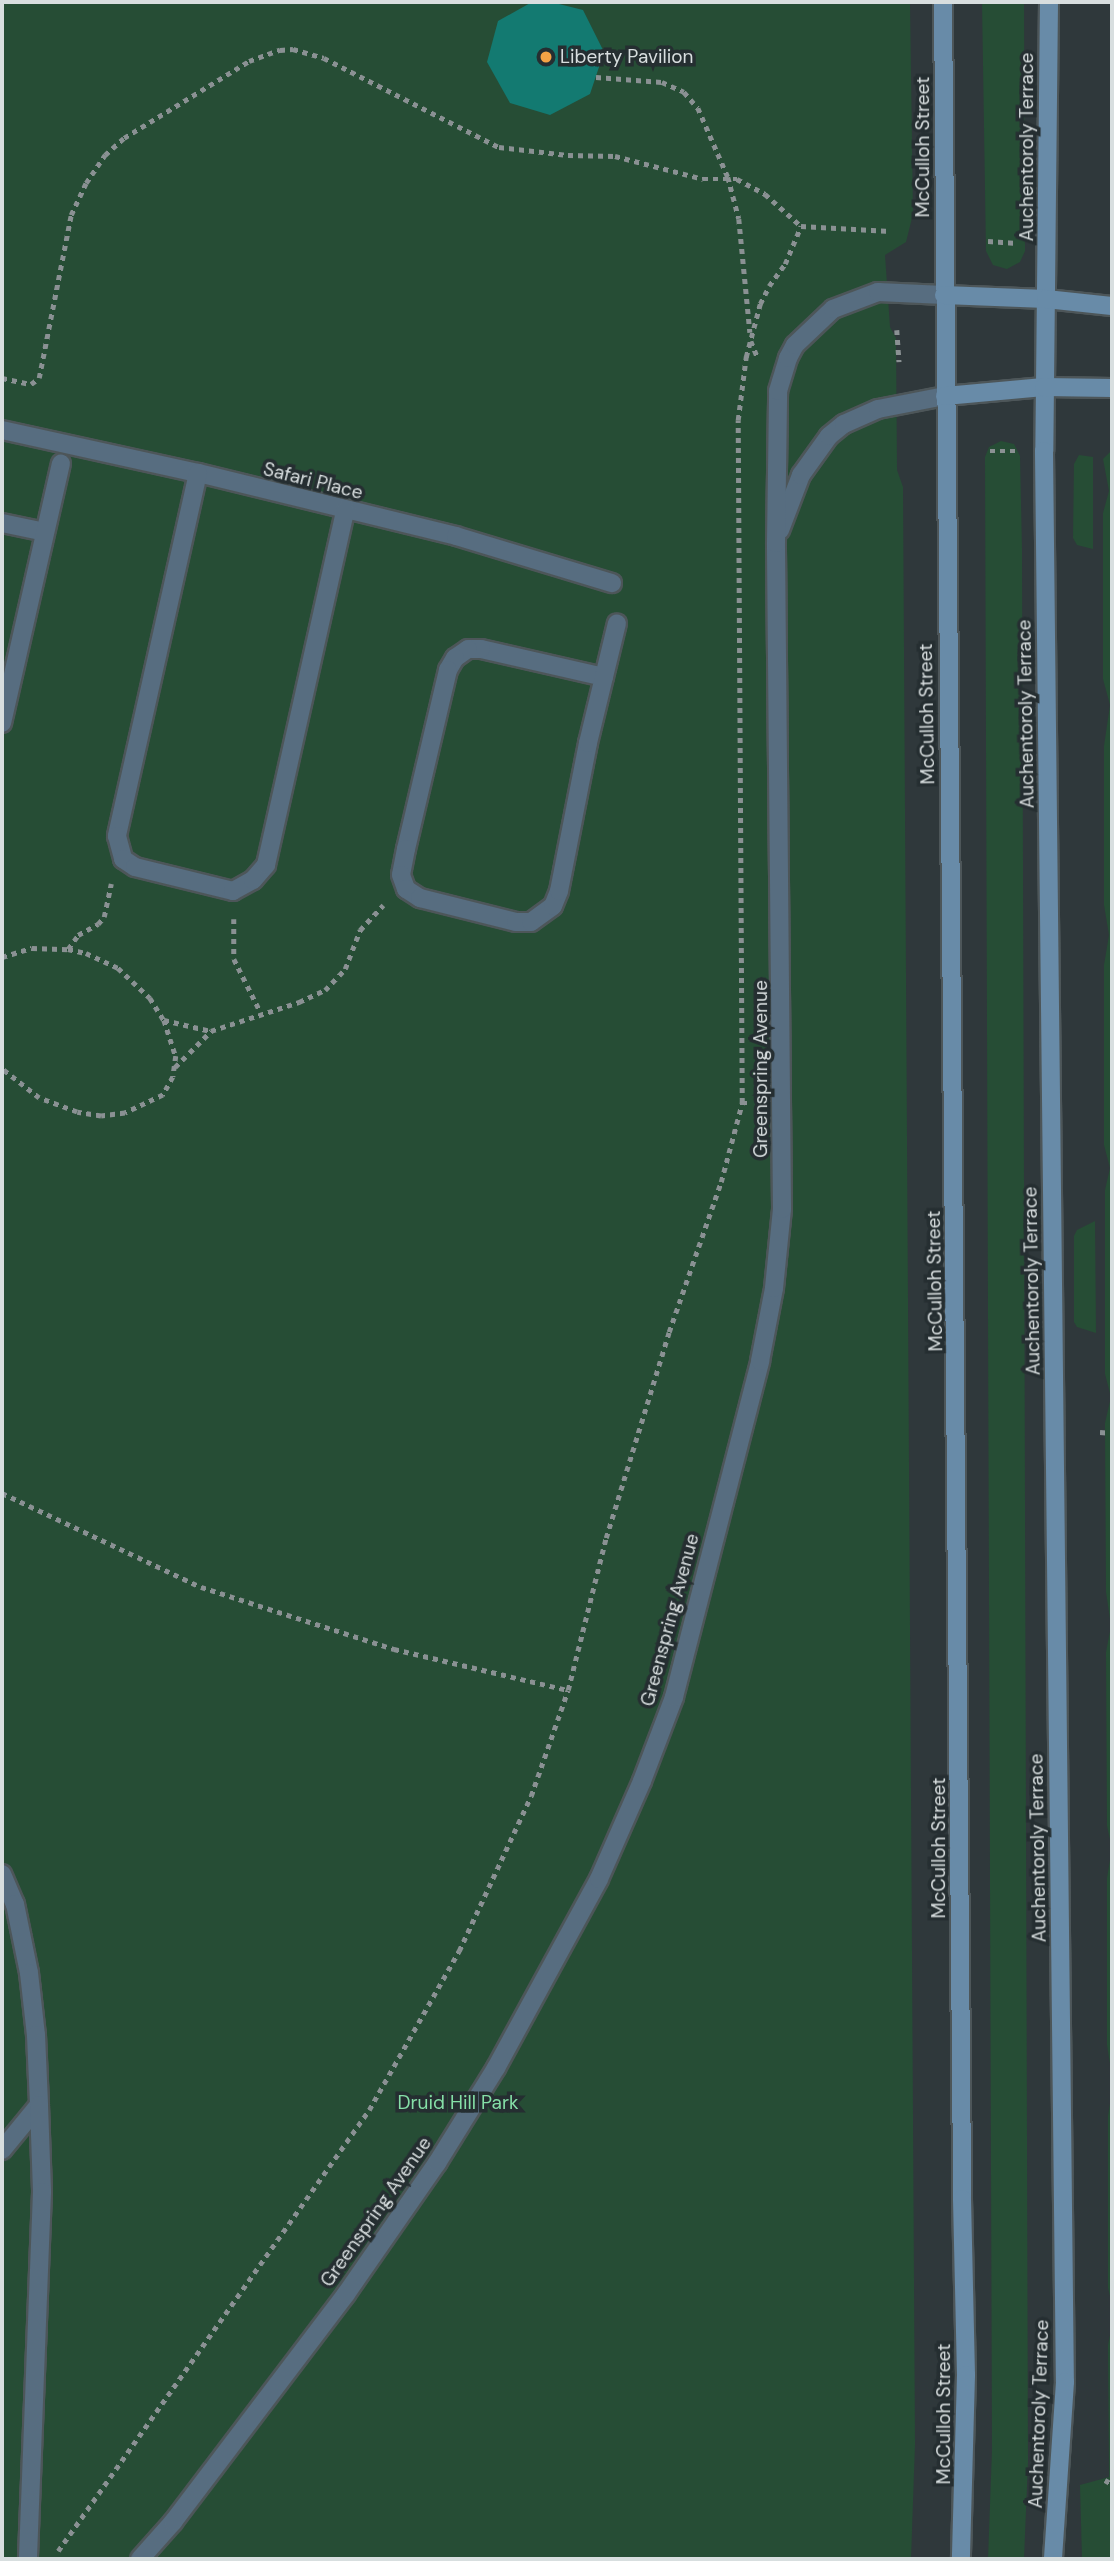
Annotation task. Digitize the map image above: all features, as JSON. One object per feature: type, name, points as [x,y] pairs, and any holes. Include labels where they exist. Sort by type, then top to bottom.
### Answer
[{"type":"main road","name":"McCulloh Street","points":[[943,2],[962,2185],[966,2375],[961,2559]]},
{"type":"main road","name":"Auchentoroly Terrace","points":[[1049,2],[1044,387],[1065,2368],[1053,2559]]},
{"type":"main road","points":[[944,295],[1046,299],[1112,306]]},
{"type":"main road","points":[[945,396],[1044,387],[1112,388]]},
{"type":"street","name":"Greenspring Avenue","points":[[140,2559],[173,2522],[346,2294],[474,2104],[599,1879],[642,1781],[674,1697],[760,1361],[774,1287],[782,1209],[776,406],[782,373],[803,335],[821,317],[845,302],[878,292],[944,295]]},
{"type":"street","name":"Greenspring Avenue","points":[[776,543],[801,475],[829,436],[844,424],[871,412],[945,396]]},
{"type":"street","name":"Safari Place","points":[[2,430],[198,473],[456,536],[612,583]]},
{"type":"street","points":[[2,723],[61,464]]},
{"type":"street","points":[[198,473],[117,836],[123,859],[135,867],[233,891],[253,880],[266,865],[345,511]]},
{"type":"street","points":[[2,523],[45,532]]},
{"type":"street","points":[[604,677],[481,649],[468,649],[455,657],[448,670],[406,849],[401,876],[407,889],[420,898],[516,922],[531,922],[553,906],[559,891],[617,623]]},
{"type":"street","points":[[2,1874],[15,1904],[29,1973],[36,2035],[39,2105],[42,2192],[28,2559]]},
{"type":"street","points":[[2,2150],[39,2105]]},
{"type":"path","points":[[2,378],[31,384],[39,378],[71,215],[86,183],[105,155],[124,138],[264,53],[293,49],[324,58],[499,147],[568,155],[615,156],[703,179],[728,177],[758,189],[801,226],[890,231]]},
{"type":"path","points":[[596,77],[662,82],[684,92],[692,99],[709,127],[728,177],[739,219],[750,338],[756,357],[782,373]]},
{"type":"path","points":[[54,2557],[369,2110],[465,1939],[531,1796],[568,1690],[607,1538],[669,1332],[721,1182],[742,1103],[738,420],[750,338],[764,295],[785,264],[801,226]]},
{"type":"path","points":[[988,241],[1021,244]]},
{"type":"path","points":[[897,330],[899,362]]},
{"type":"path","points":[[990,451],[1016,451]]},
{"type":"path","points":[[68,949],[78,935],[98,924],[104,917],[113,871],[123,859]]},
{"type":"path","points":[[175,1067],[211,1031],[299,1002],[337,982],[345,969],[359,930],[376,910],[407,889]]},
{"type":"path","points":[[233,891],[234,959],[261,1013]]},
{"type":"path","points":[[2,957],[32,948],[68,949],[86,953],[118,968],[150,998],[164,1020],[176,1056],[175,1067],[163,1095],[125,1113],[101,1116],[77,1112],[39,1098],[2,1069]]},
{"type":"path","points":[[164,1020],[211,1031]]},
{"type":"path","points":[[742,1103],[751,1103]]},
{"type":"path","points":[[1100,1432],[1112,1433]]},
{"type":"path","points":[[2,1493],[201,1587],[394,1649],[568,1690]]},
{"type":"path","points":[[1105,2480],[1112,2484]]},
{"type":"green space","name":"Druid Hill Park","points":[[2,2],[910,2],[913,214],[906,242],[885,255],[890,327],[896,338],[897,470],[903,487],[915,2444],[911,2559],[2,2559]]},
{"type":"green space","points":[[982,2],[1024,2],[1025,251],[1020,262],[1007,269],[993,265],[986,251]]},
{"type":"green space","points":[[1001,441],[1014,444],[1020,456],[1022,549],[1028,2462],[1024,2559],[988,2559],[992,2450],[985,457],[989,447]]},
{"type":"green space","points":[[1112,450],[1112,1848],[1107,1826],[1106,1652],[1111,1626],[1106,1592],[1105,1423],[1111,1397],[1105,1374],[1105,1190],[1110,1168],[1104,1145],[1104,965],[1109,935],[1104,905],[1104,746],[1110,705],[1103,679],[1103,513],[1109,491],[1103,459]]},
{"type":"green space","points":[[1079,455],[1093,457],[1093,549],[1077,545],[1073,538],[1074,464]]},
{"type":"green space","points":[[1095,1221],[1096,1333],[1077,1327],[1074,1322],[1074,1236],[1077,1230]]},
{"type":"green space","points":[[1112,1848],[1112,2076],[1107,2045],[1107,1878]]},
{"type":"green space","points":[[1112,2091],[1112,2304],[1108,2288],[1108,2116]]},
{"type":"green space","points":[[1112,2325],[1112,2559],[1082,2559],[1080,2485],[1109,2477],[1108,2345]]},
{"type":"building","name":"Liberty Pavilion","points":[[532,2],[551,2],[583,10],[604,52],[590,94],[550,115],[510,103],[487,62],[498,21]]},
{"type":"place","name":"Liberty Pavilion","points":[[546,57]]}]
